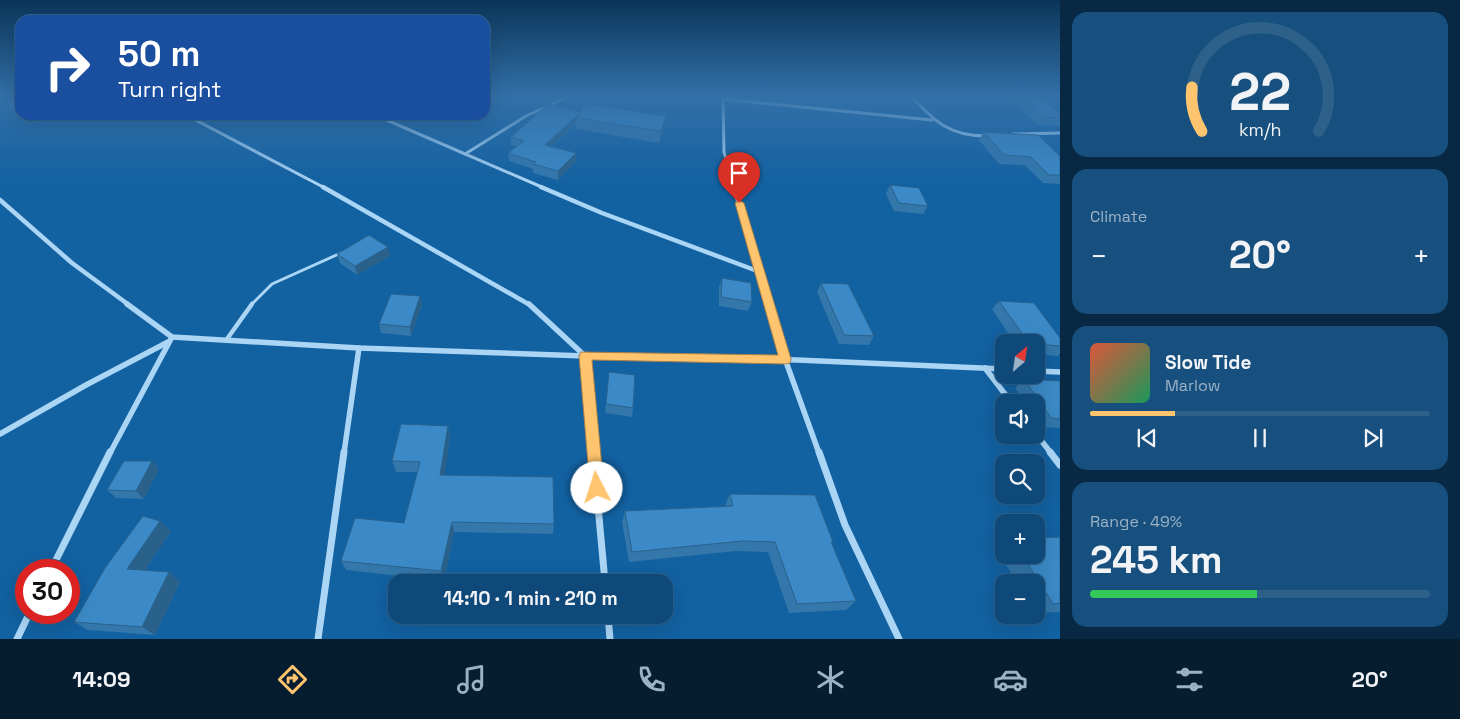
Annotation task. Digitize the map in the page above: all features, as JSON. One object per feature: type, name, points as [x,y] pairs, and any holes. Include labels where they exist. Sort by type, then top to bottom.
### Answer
[{"type":"street","points":[[205,125],[325,188],[529,304],[585,356],[604,574]]},
{"type":"street","points":[[398,125],[602,213],[760,272]]},
{"type":"street","points":[[465,154],[512,125]]},
{"type":"street","points":[[724,125],[724,152],[785,359],[845,525],[899,639]]},
{"type":"street","points":[[940,125],[952,132],[975,136],[992,135]]},
{"type":"street","points":[[1010,134],[1060,133]]},
{"type":"street","points":[[0,200],[72,263],[170,339]]},
{"type":"street","points":[[0,434],[170,339],[227,338],[359,348],[585,356],[785,359],[995,369]]},
{"type":"street","points":[[56,559],[111,450],[170,339]]},
{"type":"street","points":[[318,639],[359,348]]},
{"type":"street","points":[[985,368],[1005,394]]},
{"type":"street","points":[[1045,371],[1060,372]]},
{"type":"street","points":[[1044,444],[1060,465]]},
{"type":"street","points":[[17,639],[24,624]]},
{"type":"street","points":[[609,624],[610,639]]},
{"type":"lane","points":[[227,338],[263,290],[272,284],[344,251]]},
{"type":"building","points":[[525,125],[567,125],[545,145],[576,153],[558,171],[533,164],[536,162],[508,153],[524,141],[511,137]]},
{"type":"building","points":[[621,125],[663,125],[661,131]]},
{"type":"building","points":[[984,132],[1038,135],[1060,156],[1060,175],[1049,175],[1031,157],[1004,155]]},
{"type":"building","points":[[890,185],[919,188],[928,206],[899,203]]},
{"type":"building","points":[[369,235],[388,247],[355,266],[337,254]]},
{"type":"building","points":[[722,278],[751,283],[752,302],[721,297]]},
{"type":"building","points":[[821,283],[848,284],[874,336],[844,335]]},
{"type":"building","points":[[391,294],[420,296],[410,327],[379,324]]},
{"type":"building","points":[[999,301],[1034,303],[1060,338],[1060,346],[1045,345],[1045,334],[1022,334]]},
{"type":"building","points":[[609,372],[635,375],[633,408],[606,404]]},
{"type":"building","points":[[1045,380],[1060,381],[1060,419],[1051,418],[1045,409],[1045,394],[1034,394],[1027,384],[1045,384]]},
{"type":"building","points":[[401,424],[448,426],[440,475],[553,477],[554,524],[452,522],[441,571],[341,561],[355,518],[404,523],[420,462],[392,461]]},
{"type":"building","points":[[124,461],[152,461],[136,491],[107,490]]},
{"type":"building","points":[[730,494],[815,495],[833,542],[831,542],[856,601],[797,604],[775,542],[742,541],[632,552],[625,511],[733,506]]},
{"type":"building","points":[[143,516],[160,521],[127,569],[169,572],[142,627],[80,622],[80,612],[105,568]]},
{"type":"building","points":[[1060,537],[1060,603],[1053,604],[1045,591],[1045,574],[1034,574],[1028,564],[1045,564],[1045,538]]},
{"type":"route","points":[[597,488],[585,356],[785,359],[739,203]]}]
